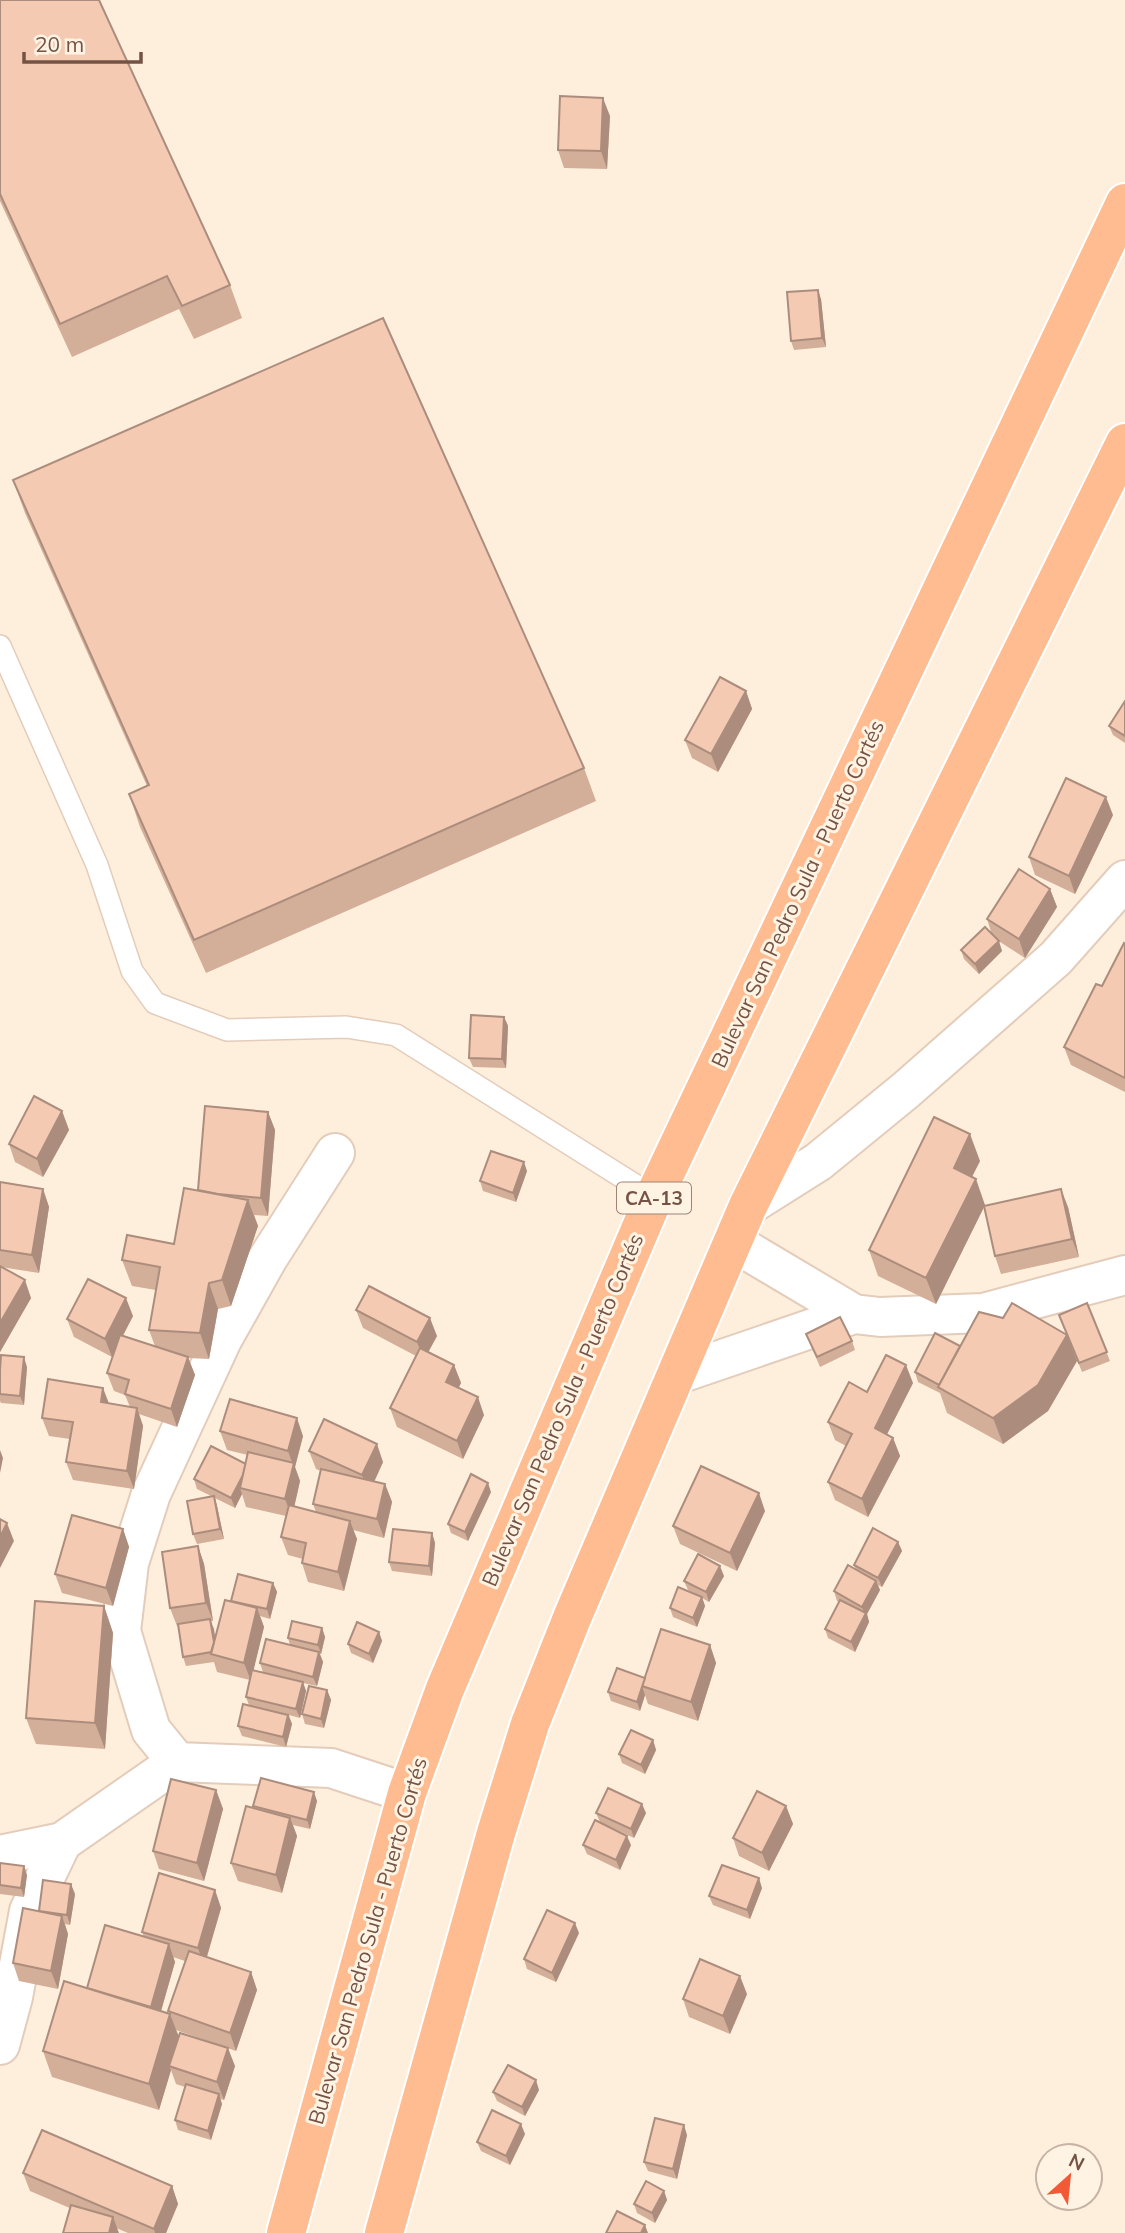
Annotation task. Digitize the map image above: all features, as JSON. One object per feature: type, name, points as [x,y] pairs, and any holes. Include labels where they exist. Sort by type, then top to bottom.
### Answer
[{"type":"highway","name":"Bulevar San Pedro Sula - Puerto Cortés","points":[[285,2233],[407,1793],[445,1689],[654,1197],[1125,203]]},
{"type":"highway","points":[[384,2233],[496,1833],[530,1724],[572,1618],[748,1206],[1125,443]]},
{"type":"street","points":[[748,1206],[818,1162],[906,1090],[1056,958],[1125,880]]},
{"type":"street","points":[[177,1762],[151,1730],[121,1631],[129,1563],[151,1494],[222,1340],[268,1258],[335,1153]]},
{"type":"street","points":[[733,1242],[854,1314],[880,1317],[983,1313],[1125,1275]]},
{"type":"street","points":[[677,1375],[854,1314]]},
{"type":"street","points":[[0,1855],[62,1842],[177,1762],[331,1768],[407,1793]]},
{"type":"street","points":[[0,2045],[13,1997],[29,1911],[62,1842]]},
{"type":"lane","points":[[0,646],[97,865],[132,971],[155,1003],[227,1030],[346,1027],[396,1035],[654,1197]]},
{"type":"building","points":[[0,0],[99,0],[230,285],[182,306],[167,276],[60,324],[0,194]]},
{"type":"building","points":[[560,96],[603,98],[601,151],[558,150]]},
{"type":"building","points":[[818,290],[822,338],[791,341],[787,292]]},
{"type":"building","points":[[383,318],[584,768],[194,940],[129,794],[149,785],[13,480]]},
{"type":"building","points":[[720,677],[746,691],[711,754],[685,740]]},
{"type":"building","points":[[1125,701],[1125,736],[1109,726]]},
{"type":"building","points":[[1066,778],[1106,797],[1069,876],[1029,857]]},
{"type":"building","points":[[1019,869],[1050,889],[1019,939],[987,919]]},
{"type":"building","points":[[985,927],[999,941],[975,964],[961,950]]},
{"type":"building","points":[[1124,943],[1125,1078],[1064,1047],[1096,984],[1102,986]]},
{"type":"building","points":[[471,1015],[504,1017],[502,1059],[469,1058]]},
{"type":"building","points":[[34,1096],[62,1111],[37,1159],[9,1144]]},
{"type":"building","points":[[205,1106],[268,1112],[261,1198],[198,1190]]},
{"type":"building","points":[[934,1117],[970,1134],[954,1168],[976,1179],[926,1278],[869,1250]]},
{"type":"building","points":[[491,1151],[524,1162],[513,1193],[480,1181]]},
{"type":"building","points":[[0,1182],[43,1189],[32,1255],[0,1250]]},
{"type":"building","points":[[184,1188],[248,1200],[222,1280],[209,1283],[200,1333],[149,1330],[160,1267],[122,1260],[127,1235],[174,1244]]},
{"type":"building","points":[[1061,1189],[1072,1239],[995,1256],[984,1206]]},
{"type":"building","points":[[0,1266],[25,1280],[0,1323]]},
{"type":"building","points":[[88,1279],[126,1298],[105,1339],[67,1319]]},
{"type":"building","points":[[369,1286],[430,1318],[417,1342],[356,1310]]},
{"type":"building","points":[[1012,1303],[1067,1335],[1038,1385],[993,1418],[938,1387],[979,1312],[1003,1318]]},
{"type":"building","points":[[1087,1303],[1107,1352],[1079,1363],[1059,1315]]},
{"type":"building","points":[[840,1317],[852,1341],[817,1357],[806,1334]]},
{"type":"building","points":[[935,1333],[960,1346],[939,1385],[915,1372]]},
{"type":"building","points":[[120,1335],[188,1357],[171,1409],[125,1394],[129,1380],[107,1373]]},
{"type":"building","points":[[420,1348],[454,1365],[446,1382],[478,1397],[457,1441],[390,1408]]},
{"type":"building","points":[[1,1355],[24,1357],[20,1396],[0,1394]]},
{"type":"building","points":[[886,1355],[906,1365],[875,1428],[893,1438],[862,1499],[828,1482],[852,1434],[828,1422],[849,1382],[867,1392]]},
{"type":"building","points":[[48,1379],[103,1388],[101,1402],[137,1408],[127,1471],[66,1462],[73,1422],[42,1418]]},
{"type":"building","points":[[230,1399],[297,1418],[288,1451],[220,1431]]},
{"type":"building","points":[[324,1419],[377,1444],[362,1475],[309,1451]]},
{"type":"building","points":[[211,1446],[246,1464],[231,1498],[194,1479]]},
{"type":"building","points":[[248,1452],[294,1463],[285,1499],[240,1488]]},
{"type":"building","points":[[701,1466],[759,1493],[730,1553],[673,1526]]},
{"type":"building","points":[[321,1469],[385,1484],[377,1519],[313,1504]]},
{"type":"building","points":[[471,1474],[488,1483],[465,1532],[448,1524]]},
{"type":"building","points":[[214,1496],[220,1529],[193,1534],[187,1501]]},
{"type":"building","points":[[289,1505],[350,1521],[338,1572],[302,1563],[306,1543],[281,1537]]},
{"type":"building","points":[[72,1515],[123,1529],[106,1588],[55,1574]]},
{"type":"building","points":[[0,1519],[7,1523],[0,1537]]},
{"type":"building","points":[[873,1528],[898,1542],[878,1578],[854,1565]]},
{"type":"building","points":[[393,1529],[432,1533],[429,1566],[389,1562]]},
{"type":"building","points":[[198,1546],[206,1603],[170,1608],[162,1552]]},
{"type":"building","points":[[698,1554],[720,1566],[706,1592],[684,1581]]},
{"type":"building","points":[[848,1565],[876,1581],[862,1607],[834,1591]]},
{"type":"building","points":[[238,1574],[273,1583],[267,1609],[231,1601]]},
{"type":"building","points":[[678,1587],[702,1597],[693,1618],[670,1608]]},
{"type":"building","points":[[225,1600],[257,1608],[244,1663],[211,1654]]},
{"type":"building","points":[[840,1600],[866,1613],[851,1642],[825,1629]]},
{"type":"building","points":[[35,1601],[104,1606],[95,1723],[26,1718]]},
{"type":"building","points":[[210,1619],[214,1642],[211,1652],[183,1657],[178,1624]]},
{"type":"building","points":[[292,1621],[322,1628],[318,1645],[288,1638]]},
{"type":"building","points":[[357,1622],[379,1632],[369,1654],[348,1644]]},
{"type":"building","points":[[661,1629],[710,1645],[691,1702],[642,1686]]},
{"type":"building","points":[[266,1639],[319,1652],[313,1677],[260,1663]]},
{"type":"building","points":[[617,1668],[645,1678],[637,1702],[608,1692]]},
{"type":"building","points":[[252,1670],[303,1682],[296,1709],[246,1697]]},
{"type":"building","points":[[309,1686],[327,1690],[321,1719],[302,1714]]},
{"type":"building","points":[[243,1704],[288,1715],[283,1737],[238,1726]]},
{"type":"building","points":[[631,1730],[653,1740],[641,1765],[619,1754]]},
{"type":"building","points":[[261,1778],[314,1792],[307,1820],[253,1806]]},
{"type":"building","points":[[171,1779],[216,1790],[197,1863],[153,1851]]},
{"type":"building","points":[[608,1788],[642,1804],[631,1829],[596,1813]]},
{"type":"building","points":[[757,1791],[786,1806],[762,1853],[733,1838]]},
{"type":"building","points":[[246,1806],[290,1818],[276,1875],[231,1863]]},
{"type":"building","points":[[595,1820],[627,1836],[616,1860],[583,1845]]},
{"type":"building","points":[[0,1863],[24,1866],[21,1888],[0,1885]]},
{"type":"building","points":[[722,1865],[759,1878],[747,1910],[709,1896]]},
{"type":"building","points":[[159,1873],[215,1890],[198,1948],[142,1932]]},
{"type":"building","points":[[43,1880],[71,1884],[67,1915],[39,1911]]},
{"type":"building","points":[[23,1908],[62,1916],[51,1971],[13,1963]]},
{"type":"building","points":[[547,1910],[575,1923],[552,1973],[524,1959]]},
{"type":"building","points":[[105,1925],[169,1944],[151,2007],[87,1988]]},
{"type":"building","points":[[189,1951],[251,1972],[230,2033],[168,2011]]},
{"type":"building","points":[[700,1959],[740,1976],[723,2016],[683,1999]]},
{"type":"building","points":[[64,1981],[170,2014],[149,2084],[43,2051]]},
{"type":"building","points":[[180,2033],[228,2048],[217,2082],[169,2066]]},
{"type":"building","points":[[508,2065],[536,2080],[522,2107],[493,2092]]},
{"type":"building","points":[[186,2084],[219,2094],[208,2131],[175,2120]]},
{"type":"building","points":[[492,2110],[521,2124],[506,2156],[477,2142]]},
{"type":"building","points":[[655,2118],[684,2125],[673,2169],[644,2162]]},
{"type":"building","points":[[42,2130],[172,2186],[154,2229],[23,2173]]},
{"type":"building","points":[[646,2181],[664,2191],[652,2213],[634,2204]]},
{"type":"building","points":[[71,2205],[113,2217],[109,2233],[63,2233]]},
{"type":"building","points":[[617,2211],[645,2225],[641,2233],[606,2233]]}]
